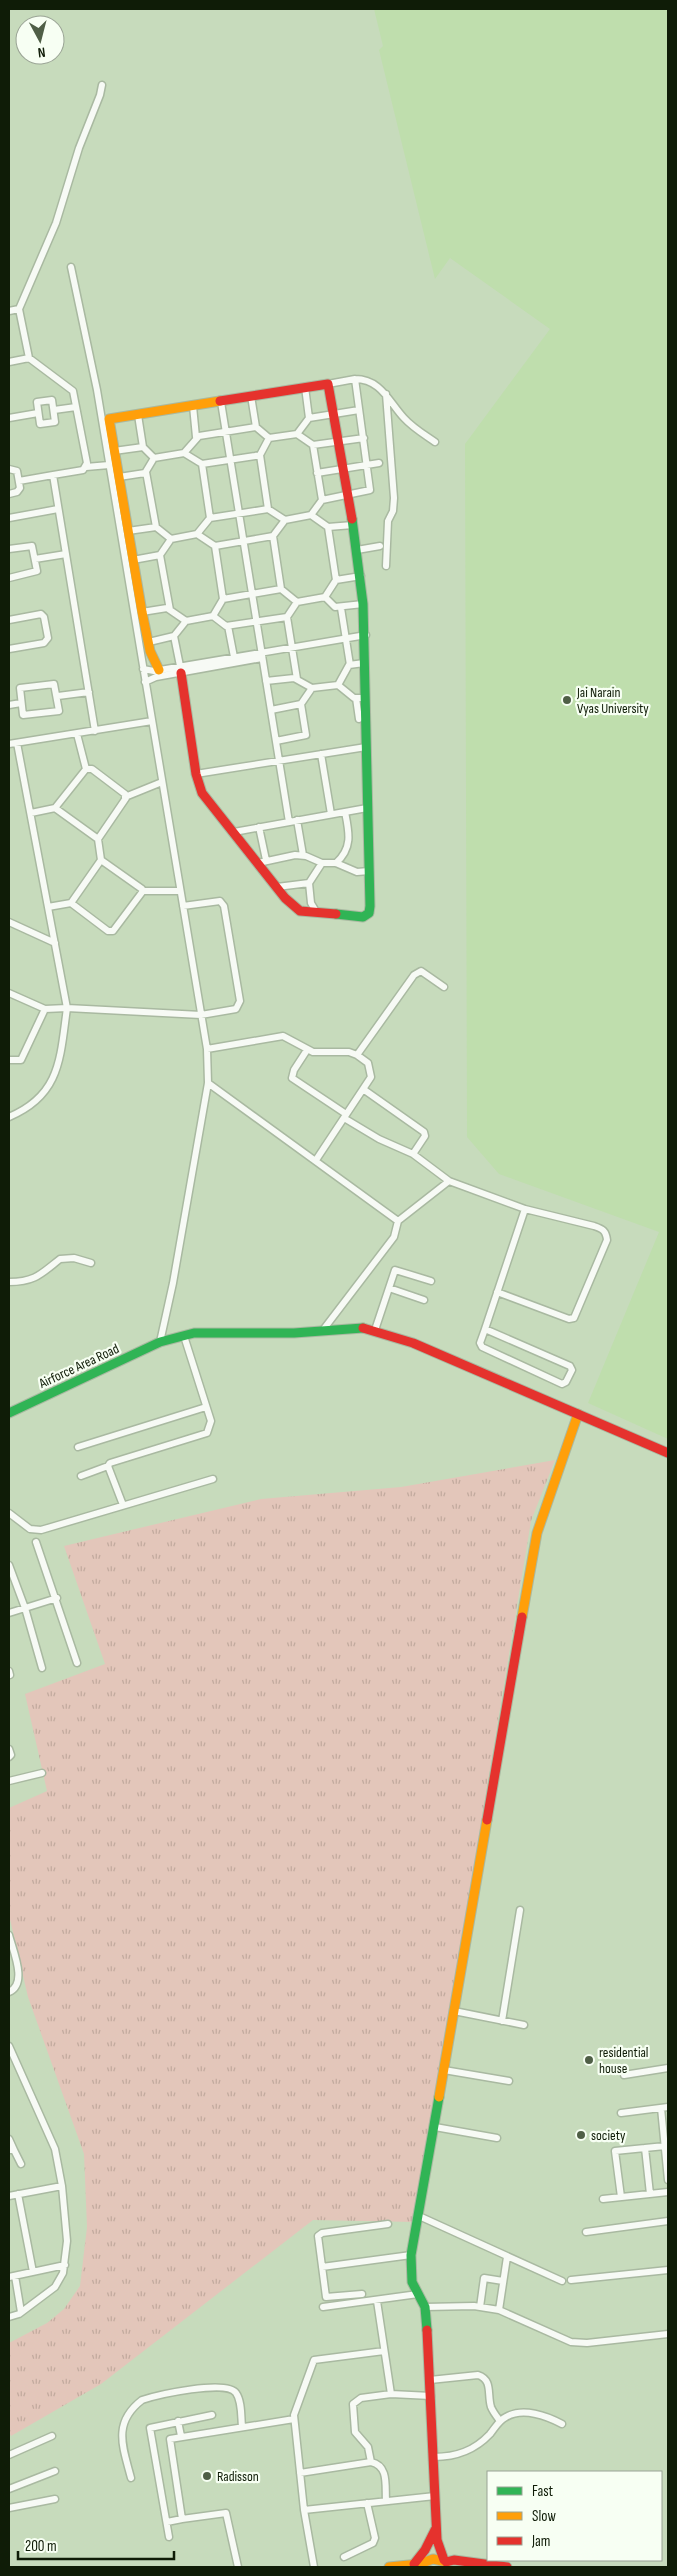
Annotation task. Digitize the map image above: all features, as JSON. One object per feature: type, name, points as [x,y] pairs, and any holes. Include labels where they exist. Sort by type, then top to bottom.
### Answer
[{"type":"street","points":[[86,467],[73,391],[29,358],[20,309],[56,222],[102,85]]},
{"type":"street","points":[[71,267],[97,390],[207,1049],[208,1083],[173,1283],[160,1342]]},
{"type":"street","points":[[9,311],[20,309]]},
{"type":"street","points":[[9,362],[29,358]]},
{"type":"street","points":[[197,534],[215,546],[273,536],[285,520],[311,515],[322,500],[370,490],[355,379]]},
{"type":"street","points":[[159,670],[150,651],[142,612],[109,419],[355,379],[369,380],[386,394],[405,420],[435,442]]},
{"type":"street","points":[[328,384],[357,550],[364,604],[366,635],[359,719]]},
{"type":"street","points":[[304,387],[309,418]]},
{"type":"street","points":[[386,394],[394,498],[393,511],[388,521],[386,566]]},
{"type":"street","points":[[251,396],[256,427],[269,438],[297,434],[313,445],[364,438]]},
{"type":"street","points":[[52,400],[54,410],[55,422],[40,424],[37,402],[52,400]]},
{"type":"street","points":[[221,402],[289,822]]},
{"type":"street","points":[[192,406],[196,437]]},
{"type":"street","points":[[54,410],[76,407]]},
{"type":"street","points":[[297,434],[309,418],[359,410]]},
{"type":"street","points":[[9,418],[38,413]]},
{"type":"street","points":[[138,415],[143,447],[154,458]]},
{"type":"street","points":[[184,453],[196,437],[256,427]]},
{"type":"street","points":[[268,509],[260,454],[269,438]]},
{"type":"street","points":[[313,445],[322,500]]},
{"type":"street","points":[[114,451],[143,447]]},
{"type":"street","points":[[154,458],[184,453],[202,464],[260,454]]},
{"type":"street","points":[[154,458],[146,472],[156,527],[171,539]]},
{"type":"street","points":[[317,473],[379,463]]},
{"type":"street","points":[[19,481],[109,464]]},
{"type":"street","points":[[202,464],[210,518]]},
{"type":"street","points":[[9,469],[16,470],[19,481],[19,491],[9,494]]},
{"type":"street","points":[[119,477],[146,472]]},
{"type":"street","points":[[53,475],[95,730]]},
{"type":"street","points":[[9,518],[58,509]]},
{"type":"street","points":[[170,610],[160,555],[171,539],[197,534],[210,518],[239,512],[268,509],[285,520]]},
{"type":"street","points":[[311,515],[328,527],[352,525]]},
{"type":"street","points":[[128,530],[156,527]]},
{"type":"street","points":[[297,679],[287,617],[297,602],[325,597],[336,580],[328,527]]},
{"type":"street","points":[[273,536],[281,590]]},
{"type":"street","points":[[9,549],[32,546],[36,572],[9,578]]},
{"type":"street","points":[[149,642],[174,636],[186,621],[213,616],[223,599],[215,546]]},
{"type":"street","points":[[357,550],[380,546]]},
{"type":"street","points":[[35,559],[66,554]]},
{"type":"street","points":[[133,560],[160,555]]},
{"type":"street","points":[[336,580],[361,576]]},
{"type":"street","points":[[223,599],[281,590],[297,602]]},
{"type":"street","points":[[325,597],[335,607],[341,608],[364,604]]},
{"type":"street","points":[[142,612],[163,607],[186,621]]},
{"type":"street","points":[[338,685],[350,665],[341,608]]},
{"type":"street","points":[[9,620],[41,614],[44,617],[48,638],[44,643],[9,649]]},
{"type":"street","points":[[213,616],[223,625],[228,626],[287,617]]},
{"type":"street","points":[[228,626],[234,657]]},
{"type":"street","points":[[143,669],[180,670],[346,637],[366,635]]},
{"type":"street","points":[[174,636],[196,774],[202,793],[262,862],[276,887],[300,912],[363,917],[369,913],[366,747],[361,698]]},
{"type":"street","points":[[145,682],[180,670],[234,657],[262,655]]},
{"type":"street","points":[[350,665],[364,663]]},
{"type":"street","points":[[266,681],[297,679],[312,688],[338,685],[361,698]]},
{"type":"street","points":[[54,684],[60,710],[58,712],[25,716],[21,703],[19,691],[23,686],[54,684]]},
{"type":"street","points":[[276,741],[306,735],[301,704],[312,688]]},
{"type":"street","points":[[58,696],[89,692]]},
{"type":"street","points":[[9,705],[21,703]]},
{"type":"street","points":[[271,710],[301,704]]},
{"type":"street","points":[[9,1117],[30,1107],[47,1090],[60,1054],[67,1008],[30,813],[11,743],[152,721]]},
{"type":"street","points":[[77,734],[86,768]]},
{"type":"street","points":[[196,774],[366,747]]},
{"type":"street","points":[[321,754],[330,814]]},
{"type":"street","points":[[86,768],[92,769],[125,794],[125,797]]},
{"type":"street","points":[[30,813],[54,808],[86,768]]},
{"type":"street","points":[[48,907],[71,903],[101,860],[98,838],[125,797],[162,782]]},
{"type":"street","points":[[54,808],[98,838]]},
{"type":"street","points":[[234,832],[367,808]]},
{"type":"street","points":[[336,862],[348,849],[346,812]]},
{"type":"street","points":[[297,820],[302,855]]},
{"type":"street","points":[[259,827],[262,862]]},
{"type":"street","points":[[262,862],[295,854],[322,863],[336,862],[355,872],[369,871]]},
{"type":"street","points":[[101,860],[143,891],[180,891]]},
{"type":"street","points":[[316,913],[311,902],[308,883],[322,863]]},
{"type":"street","points":[[276,887],[308,883]]},
{"type":"street","points":[[71,903],[108,931],[113,931],[143,891]]},
{"type":"street","points":[[9,992],[45,1009],[67,1008],[201,1015],[236,1009],[240,1002],[236,964],[224,906],[220,901],[183,906]]},
{"type":"street","points":[[9,922],[55,943]]},
{"type":"street","points":[[357,1055],[414,975],[421,971],[444,988]]},
{"type":"street","points":[[9,1060],[21,1060],[45,1009]]},
{"type":"street","points":[[207,1049],[282,1036],[288,1037],[307,1050],[357,1055],[368,1063],[371,1068],[370,1077],[316,1160]]},
{"type":"street","points":[[307,1050],[294,1070],[292,1078],[379,1139],[414,1154],[449,1181],[525,1209],[603,1230],[607,1240],[574,1318],[569,1319],[497,1292]]},
{"type":"street","points":[[208,1083],[398,1221]]},
{"type":"street","points":[[363,1089],[424,1132],[425,1136],[414,1154]]},
{"type":"street","points":[[323,1330],[394,1237],[398,1221],[449,1181]]},
{"type":"street","points":[[485,1329],[570,1366],[572,1370],[566,1382],[562,1384],[482,1347],[480,1343],[525,1209]]},
{"type":"street","points":[[9,1282],[22,1282],[43,1274],[60,1258],[74,1258],[91,1263]]},
{"type":"street","points":[[375,1330],[394,1272],[398,1269],[431,1281]]},
{"type":"street","points":[[389,1288],[424,1300]]},
{"type":"street","name":"Airforce Area Road","points":[[9,1413],[160,1342],[194,1333],[294,1333],[323,1330],[375,1330],[413,1343],[668,1453]]},
{"type":"street","points":[[81,1476],[108,1466],[114,1460],[208,1433],[211,1421],[184,1336]]},
{"type":"street","points":[[78,1447],[206,1407]]},
{"type":"street","points":[[446,2563],[436,2540],[434,2457],[425,2307],[412,2282],[411,2255],[420,2216],[537,1533],[546,1500],[578,1414]]},
{"type":"street","points":[[108,1466],[122,1505]]},
{"type":"street","points":[[9,1512],[34,1531],[213,1479]]},
{"type":"street","points":[[36,1542],[57,1598],[77,1663]]},
{"type":"street","points":[[9,1565],[25,1608],[42,1668]]},
{"type":"street","points":[[9,1613],[57,1598]]},
{"type":"street","points":[[9,1749],[11,1755],[9,1756]]},
{"type":"street","points":[[9,1781],[42,1774]]},
{"type":"street","points":[[502,2021],[520,1910]]},
{"type":"street","points":[[9,1936],[19,1983],[15,1989],[9,1992]]},
{"type":"street","points":[[454,2012],[524,2025]]},
{"type":"street","points":[[9,2046],[55,2149],[62,2186],[67,2242],[63,2274],[55,2287],[21,2312],[9,2318]]},
{"type":"street","points":[[624,2075],[668,2068]]},
{"type":"street","points":[[444,2070],[509,2082]]},
{"type":"street","points":[[621,2113],[665,2107],[665,2146],[668,2180]]},
{"type":"street","points":[[434,2127],[497,2138]]},
{"type":"street","points":[[9,2139],[11,2150],[21,2164]]},
{"type":"street","points":[[621,2197],[615,2151],[665,2146]]},
{"type":"street","points":[[645,2148],[650,2194]]},
{"type":"street","points":[[9,2196],[62,2186]]},
{"type":"street","points":[[603,2199],[668,2192]]},
{"type":"street","points":[[18,2194],[33,2272]]},
{"type":"street","points":[[420,2216],[562,2281]]},
{"type":"street","points":[[586,2232],[668,2220]]},
{"type":"street","points":[[362,2294],[326,2297],[319,2234],[388,2224]]},
{"type":"street","points":[[322,2267],[411,2255]]},
{"type":"street","points":[[498,2310],[507,2257]]},
{"type":"street","points":[[21,2312],[12,2276],[65,2265]]},
{"type":"street","points":[[571,2280],[668,2270]]},
{"type":"street","points":[[480,2307],[484,2278],[503,2281]]},
{"type":"street","points":[[323,2307],[418,2294]]},
{"type":"street","points":[[376,2301],[391,2394]]},
{"type":"street","points":[[425,2307],[480,2307],[498,2310],[572,2342],[587,2343],[668,2334]]},
{"type":"street","points":[[314,2567],[304,2510],[294,2419],[295,2410],[314,2360],[384,2352]]},
{"type":"street","points":[[430,2380],[478,2375],[483,2377],[488,2384],[492,2409],[500,2421]]},
{"type":"street","points":[[131,2478],[120,2439],[121,2429],[142,2400],[220,2386],[230,2388],[239,2397],[242,2427]]},
{"type":"street","points":[[371,2462],[368,2447],[355,2432],[353,2404],[361,2398],[391,2394],[431,2396]]},
{"type":"street","points":[[434,2457],[457,2456],[468,2451],[487,2437],[500,2421],[509,2416],[536,2413],[562,2424]]},
{"type":"street","points":[[169,2537],[150,2428],[212,2415]]},
{"type":"street","points":[[182,2519],[170,2442],[171,2438],[294,2419]]},
{"type":"street","points":[[178,2421],[181,2436]]},
{"type":"street","points":[[9,2455],[52,2436]]},
{"type":"street","points":[[300,2472],[371,2462],[382,2467],[386,2500]]},
{"type":"street","points":[[9,2489],[55,2471]]},
{"type":"street","points":[[304,2510],[435,2496]]},
{"type":"street","points":[[9,2508],[55,2499]]},
{"type":"street","points":[[344,2557],[374,2544],[375,2538],[367,2503]]},
{"type":"street","points":[[167,2522],[226,2513],[238,2567]]},
{"type":"street","points":[[418,2564],[436,2527]]},
{"type":"street","points":[[418,2564],[436,2540]]},
{"type":"street","points":[[389,2567],[446,2563],[454,2560],[507,2567]]},
{"type":"shaded area","name":"Jai Narain Vyas University","points":[[374,9],[668,9],[668,1439],[588,1403],[659,1232],[499,1174],[467,1137],[465,444],[550,329],[450,258],[435,279],[379,50],[383,46]]},
{"type":"green space","points":[[555,1460],[531,1521],[415,2222],[313,2220],[101,2384],[11,2436],[9,2432],[9,2343],[47,2323],[64,2309],[80,2286],[87,2227],[84,2154],[28,1997],[9,1915],[9,1808],[47,1791],[25,1694],[105,1664],[64,1546],[261,1499],[401,1487]]},
{"type":"traffic: fast","points":[[336,914],[363,917],[369,913],[370,906],[363,604],[352,519]]},
{"type":"traffic: fast","points":[[9,1413],[160,1342],[194,1333],[294,1333],[363,1328]]},
{"type":"traffic: fast","points":[[427,2330],[425,2307],[412,2282],[411,2255],[439,2097]]},
{"type":"traffic: slow","points":[[159,670],[150,651],[142,612],[109,419],[220,401]]},
{"type":"traffic: slow","points":[[522,1617],[537,1533],[578,1414]]},
{"type":"traffic: slow","points":[[439,2097],[487,1820]]},
{"type":"traffic: slow","points":[[414,2566],[433,2559],[447,2562]]},
{"type":"traffic: slow","points":[[389,2567],[419,2564]]},
{"type":"traffic: jam","points":[[220,401],[328,384],[352,519]]},
{"type":"traffic: jam","points":[[181,673],[196,774],[202,793],[285,898],[300,911],[336,914]]},
{"type":"traffic: jam","points":[[363,1328],[413,1343],[668,1453]]},
{"type":"traffic: jam","points":[[487,1820],[522,1617]]},
{"type":"traffic: jam","points":[[427,2330],[437,2540],[444,2560]]},
{"type":"traffic: jam","points":[[414,2564],[425,2550],[435,2530]]},
{"type":"traffic: jam","points":[[446,2562],[454,2560],[507,2567]]},
{"type":"place","name":"Jai Narain Vyas University","points":[[567,700]]},
{"type":"place","name":"residential house","points":[[589,2060]]},
{"type":"place","name":"society","points":[[581,2135]]},
{"type":"place","name":"Radisson","points":[[207,2476]]}]
